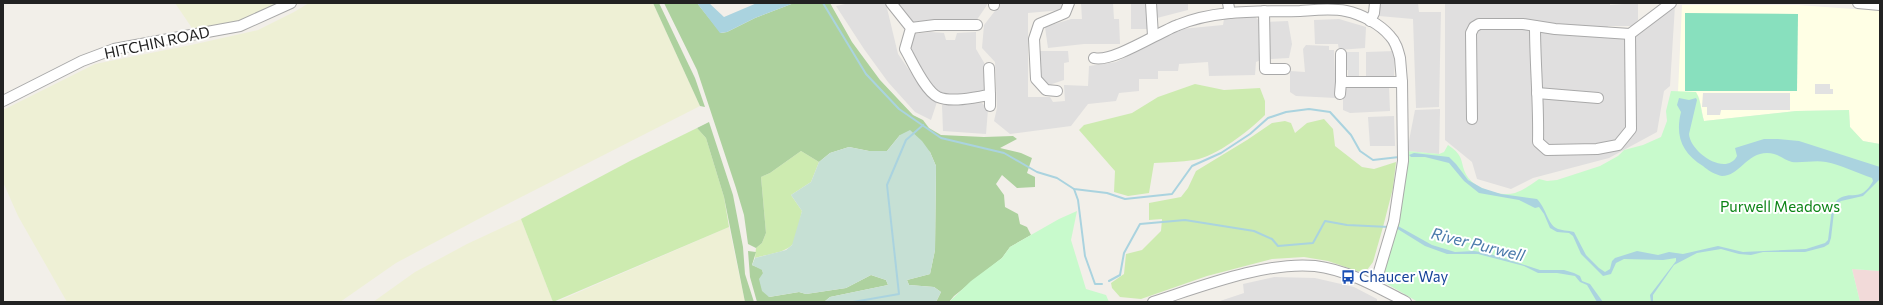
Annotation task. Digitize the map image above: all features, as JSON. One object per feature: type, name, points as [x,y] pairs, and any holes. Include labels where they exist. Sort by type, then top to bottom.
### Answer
[{"type":"street","name":"HITCHIN ROAD","points":[[3,101],[82,61],[114,49],[240,26],[291,3]]},
{"type":"street","points":[[891,3],[911,28]]},
{"type":"street","points":[[1057,91],[1046,90],[1036,79],[1034,39],[1038,24],[1065,13],[1069,3]]},
{"type":"street","points":[[1151,3],[1153,36]]},
{"type":"street","points":[[1370,21],[1374,13],[1375,3]]},
{"type":"street","points":[[1472,119],[1471,33],[1474,27],[1479,24],[1535,26],[1555,29],[1630,34],[1671,3]]},
{"type":"street","points":[[1858,3],[1880,5]]},
{"type":"street","points":[[1094,58],[1098,59],[1116,55],[1153,36],[1190,21],[1229,8],[1264,11],[1300,7],[1346,11],[1370,21],[1390,35],[1396,45],[1400,58],[1402,82],[1403,157],[1394,221],[1375,285]]},
{"type":"street","points":[[1264,11],[1265,69],[1285,69]]},
{"type":"street","points":[[911,28],[935,25],[977,25]]},
{"type":"street","points":[[1535,26],[1538,142],[1547,150],[1598,149],[1618,145],[1631,129],[1630,34]]},
{"type":"street","points":[[911,28],[905,49],[928,89],[938,97],[950,99],[990,95]]},
{"type":"street","points":[[1340,94],[1341,54]]},
{"type":"street","points":[[989,68],[990,106]]},
{"type":"street","points":[[1341,82],[1402,82]]},
{"type":"street","points":[[1537,93],[1598,98]]},
{"type":"street","points":[[1153,302],[1243,275],[1280,266],[1316,266],[1356,277],[1375,285],[1403,301]]},
{"type":"shaded area","points":[[175,3],[279,3],[235,22],[194,31]]},
{"type":"shaded area","points":[[309,3],[653,3],[700,106],[486,215],[396,263],[340,302],[67,302],[18,216],[3,182],[3,110],[95,64],[258,30]]},
{"type":"shaded area","points":[[850,3],[886,4],[898,54],[927,96],[937,102],[931,120],[915,112],[888,82],[864,49],[836,6]]},
{"type":"shaded area","points":[[897,3],[987,3],[987,5],[976,21],[926,20],[924,24],[913,24]]},
{"type":"shaded area","points":[[998,3],[1067,3],[1062,10],[1028,13],[1028,97],[1050,97],[1053,102],[1065,101],[1064,85],[1088,86],[1089,66],[1116,62],[1181,29],[1223,25],[1224,19],[1255,17],[1260,21],[1261,60],[1256,62],[1255,75],[1209,76],[1208,62],[1179,64],[1178,71],[1158,71],[1158,79],[1139,79],[1139,91],[1119,93],[1116,101],[1088,104],[1071,126],[1010,134],[994,121],[997,108],[995,62],[982,48],[984,25],[998,7]]},
{"type":"shaded area","points":[[1081,3],[1113,3],[1114,19],[1119,19],[1120,44],[1084,44],[1048,48],[1045,27],[1071,19],[1082,19]]},
{"type":"shaded area","points":[[1131,3],[1150,3],[1150,29],[1131,29]]},
{"type":"shaded area","points":[[1155,3],[1188,3],[1188,10],[1157,18]]},
{"type":"shaded area","points":[[1380,3],[1418,3],[1419,12],[1441,12],[1439,107],[1416,108],[1413,19],[1379,16]]},
{"type":"shaded area","points":[[1445,3],[1610,3],[1610,5],[1638,3],[1638,20],[1632,26],[1608,26],[1607,37],[1623,38],[1627,40],[1675,5],[1670,86],[1664,91],[1657,132],[1609,158],[1533,178],[1511,189],[1477,179],[1472,162],[1445,140]]},
{"type":"shaded area","points":[[1682,5],[1798,5],[1880,11],[1880,144],[1863,141],[1850,127],[1849,110],[1796,111],[1704,121],[1699,97],[1696,93],[1678,92]]},
{"type":"shaded area","points":[[1339,19],[1366,27],[1365,48],[1339,50],[1338,44],[1315,44],[1314,20]]},
{"type":"shaded area","points":[[1288,21],[1292,44],[1289,58],[1271,59],[1267,55],[1267,22]]},
{"type":"shaded area","points":[[931,32],[944,33],[946,40],[955,40],[957,33],[976,32],[976,49],[986,66],[985,91],[946,96],[931,86],[910,49],[914,34]]},
{"type":"shaded area","points":[[1306,45],[1329,46],[1329,50],[1334,50],[1336,98],[1296,96],[1290,92],[1290,71],[1305,72],[1303,49]]},
{"type":"shaded area","points":[[1038,51],[1068,51],[1069,62],[1064,63],[1064,80],[1046,86],[1039,80]]},
{"type":"shaded area","points":[[1395,51],[1394,77],[1366,79],[1366,52]]},
{"type":"shaded area","points":[[1342,52],[1359,52],[1359,77],[1348,77],[1348,70],[1342,70]]},
{"type":"shaded area","points":[[1815,84],[1830,84],[1830,89],[1833,89],[1833,94],[1815,94]]},
{"type":"shaded area","points":[[1389,87],[1390,111],[1350,113],[1343,110],[1343,91],[1347,88]]},
{"type":"shaded area","points":[[1703,93],[1790,93],[1790,110],[1721,110],[1720,115],[1707,115],[1707,107],[1702,107]]},
{"type":"shaded area","points":[[982,103],[988,109],[986,134],[943,131],[942,105]]},
{"type":"shaded area","points":[[1440,109],[1439,154],[1407,151],[1415,110]]},
{"type":"shaded area","points":[[1394,116],[1395,146],[1370,146],[1368,117]]},
{"type":"shaded area","points":[[910,130],[922,141],[930,152],[936,166],[935,250],[930,274],[907,280],[909,285],[934,287],[941,292],[936,302],[824,302],[830,297],[888,285],[886,280],[871,275],[846,288],[806,294],[799,292],[769,297],[762,291],[759,279],[763,273],[762,270],[752,265],[755,258],[786,250],[792,245],[802,211],[791,195],[811,182],[819,162],[830,153],[849,147],[869,151],[887,151],[900,135]]},
{"type":"shaded area","points":[[521,219],[553,302],[373,302],[415,272],[467,244]]},
{"type":"shaded area","points":[[729,227],[745,302],[556,302]]},
{"type":"shaded area","points":[[1852,269],[1880,271],[1880,302],[1860,302]]},
{"type":"shaded area","points":[[1274,277],[1315,278],[1354,287],[1377,299],[1377,302],[1217,302],[1244,293],[1243,284]]},
{"type":"green space","points":[[653,3],[659,3],[695,78],[705,107],[700,106]]},
{"type":"green space","points":[[664,3],[697,3],[721,33],[727,32],[755,18],[794,3],[830,3],[852,42],[880,80],[913,115],[923,120],[929,128],[941,135],[984,137],[1013,136],[1017,139],[1000,148],[1021,153],[1032,158],[1027,173],[1035,177],[1035,187],[1017,188],[1002,175],[996,184],[1004,195],[1005,207],[1018,214],[1020,224],[1027,227],[1031,235],[1010,247],[1002,258],[954,296],[949,302],[936,302],[941,292],[934,287],[909,285],[907,280],[930,274],[935,250],[936,166],[930,152],[900,135],[887,151],[869,151],[849,147],[830,153],[819,162],[801,151],[770,173],[761,177],[766,233],[762,243],[756,248],[748,244],[744,215],[697,70]]},
{"type":"green space","points":[[1685,13],[1798,14],[1797,91],[1685,91]]},
{"type":"green space","points":[[1195,84],[1224,90],[1260,88],[1265,101],[1265,115],[1232,142],[1203,158],[1179,162],[1154,163],[1149,193],[1128,196],[1114,192],[1115,171],[1079,130],[1084,125],[1132,113],[1158,97]]},
{"type":"green space","name":"Purwell Meadows","points":[[1671,91],[1696,92],[1704,121],[1796,111],[1849,110],[1850,127],[1863,141],[1880,144],[1880,271],[1852,269],[1860,302],[1418,302],[1382,281],[1381,275],[1407,151],[1439,154],[1444,152],[1448,145],[1460,156],[1467,176],[1476,185],[1496,193],[1515,193],[1525,189],[1539,179],[1547,181],[1557,180],[1600,166],[1618,156],[1624,150],[1643,145],[1661,137],[1667,121],[1666,111]]},
{"type":"green space","points":[[1324,119],[1333,129],[1335,146],[1362,167],[1374,169],[1396,162],[1393,188],[1383,227],[1373,262],[1367,270],[1360,272],[1328,261],[1304,257],[1272,259],[1207,276],[1141,299],[1120,297],[1112,288],[1111,283],[1124,274],[1126,254],[1142,250],[1161,231],[1162,219],[1149,220],[1149,203],[1181,197],[1188,188],[1196,171],[1272,123],[1285,121],[1291,123],[1295,133],[1307,123]]},
{"type":"green space","points":[[709,122],[733,195],[743,247],[745,274],[754,302],[745,302],[724,197],[706,138],[697,128]]},
{"type":"green space","points":[[697,128],[706,138],[724,197],[729,227],[553,302],[521,219],[630,161]]},
{"type":"green space","points":[[801,151],[819,162],[811,182],[791,195],[802,211],[795,241],[783,251],[755,258],[756,248],[762,243],[766,233],[761,177],[770,173]]},
{"type":"green space","points":[[1077,211],[1071,240],[1086,289],[1106,295],[1109,302],[949,302],[971,281],[1002,258],[1010,247],[1059,219]]},
{"type":"green space","points":[[748,251],[756,252],[752,265],[762,269],[769,297],[799,292],[806,294],[846,288],[871,275],[886,280],[888,285],[830,297],[824,302],[757,302],[750,277]]},
{"type":"water","points":[[697,3],[709,3],[724,17],[757,3],[794,3],[755,18],[727,32],[720,33]]},
{"type":"water","points":[[1679,98],[1689,100],[1696,98],[1697,100],[1689,134],[1695,148],[1709,160],[1725,164],[1732,162],[1737,156],[1735,148],[1764,139],[1799,141],[1880,167],[1880,179],[1863,196],[1841,201],[1836,205],[1831,238],[1829,244],[1824,247],[1805,252],[1763,252],[1751,255],[1739,254],[1721,249],[1697,253],[1674,265],[1653,295],[1653,302],[1651,302],[1650,295],[1676,261],[1676,258],[1663,260],[1624,259],[1616,263],[1611,274],[1603,276],[1581,254],[1573,236],[1569,233],[1557,232],[1550,228],[1539,207],[1535,208],[1519,200],[1479,193],[1464,181],[1449,163],[1425,157],[1411,157],[1409,155],[1414,153],[1449,157],[1468,180],[1482,188],[1501,194],[1537,199],[1553,226],[1560,230],[1574,232],[1586,255],[1605,272],[1610,269],[1612,261],[1615,258],[1637,251],[1658,255],[1669,252],[1683,254],[1718,246],[1743,252],[1806,249],[1825,243],[1828,240],[1832,209],[1837,200],[1842,197],[1864,192],[1873,181],[1872,178],[1832,163],[1818,161],[1792,162],[1774,154],[1767,153],[1760,154],[1748,160],[1728,175],[1722,176],[1714,173],[1696,161],[1685,150],[1679,129],[1681,112],[1677,105]]},
{"type":"water","points":[[1398,226],[1432,245],[1455,252],[1474,251],[1487,253],[1540,270],[1564,270],[1574,273],[1580,276],[1582,281],[1590,284],[1603,302],[1597,302],[1587,285],[1580,282],[1575,276],[1557,273],[1538,273],[1524,266],[1478,254],[1447,254],[1425,246],[1396,228]]},
{"type":"waterway","name":"River Purwell","points":[[823,3],[866,74],[899,109],[941,138],[1004,153],[1037,172],[1057,178],[1074,189],[1107,193],[1125,199],[1172,194],[1192,166],[1221,153],[1250,134],[1268,118],[1286,112],[1309,109],[1330,112],[1351,135],[1360,151],[1373,160],[1399,157]]},
{"type":"waterway","points":[[853,302],[899,294],[887,185],[906,140],[923,125]]},
{"type":"waterway","name":"River Purwell","points":[[1074,189],[1078,200],[1085,256],[1095,284],[1102,284]]},
{"type":"waterway","name":"River Purwell","points":[[1109,281],[1120,275],[1124,253],[1140,224],[1185,220],[1254,231],[1272,239],[1278,246],[1313,243],[1325,221],[1347,225],[1389,227]]},
{"type":"place","name":"Chaucer Way","points":[[1348,277]]}]
